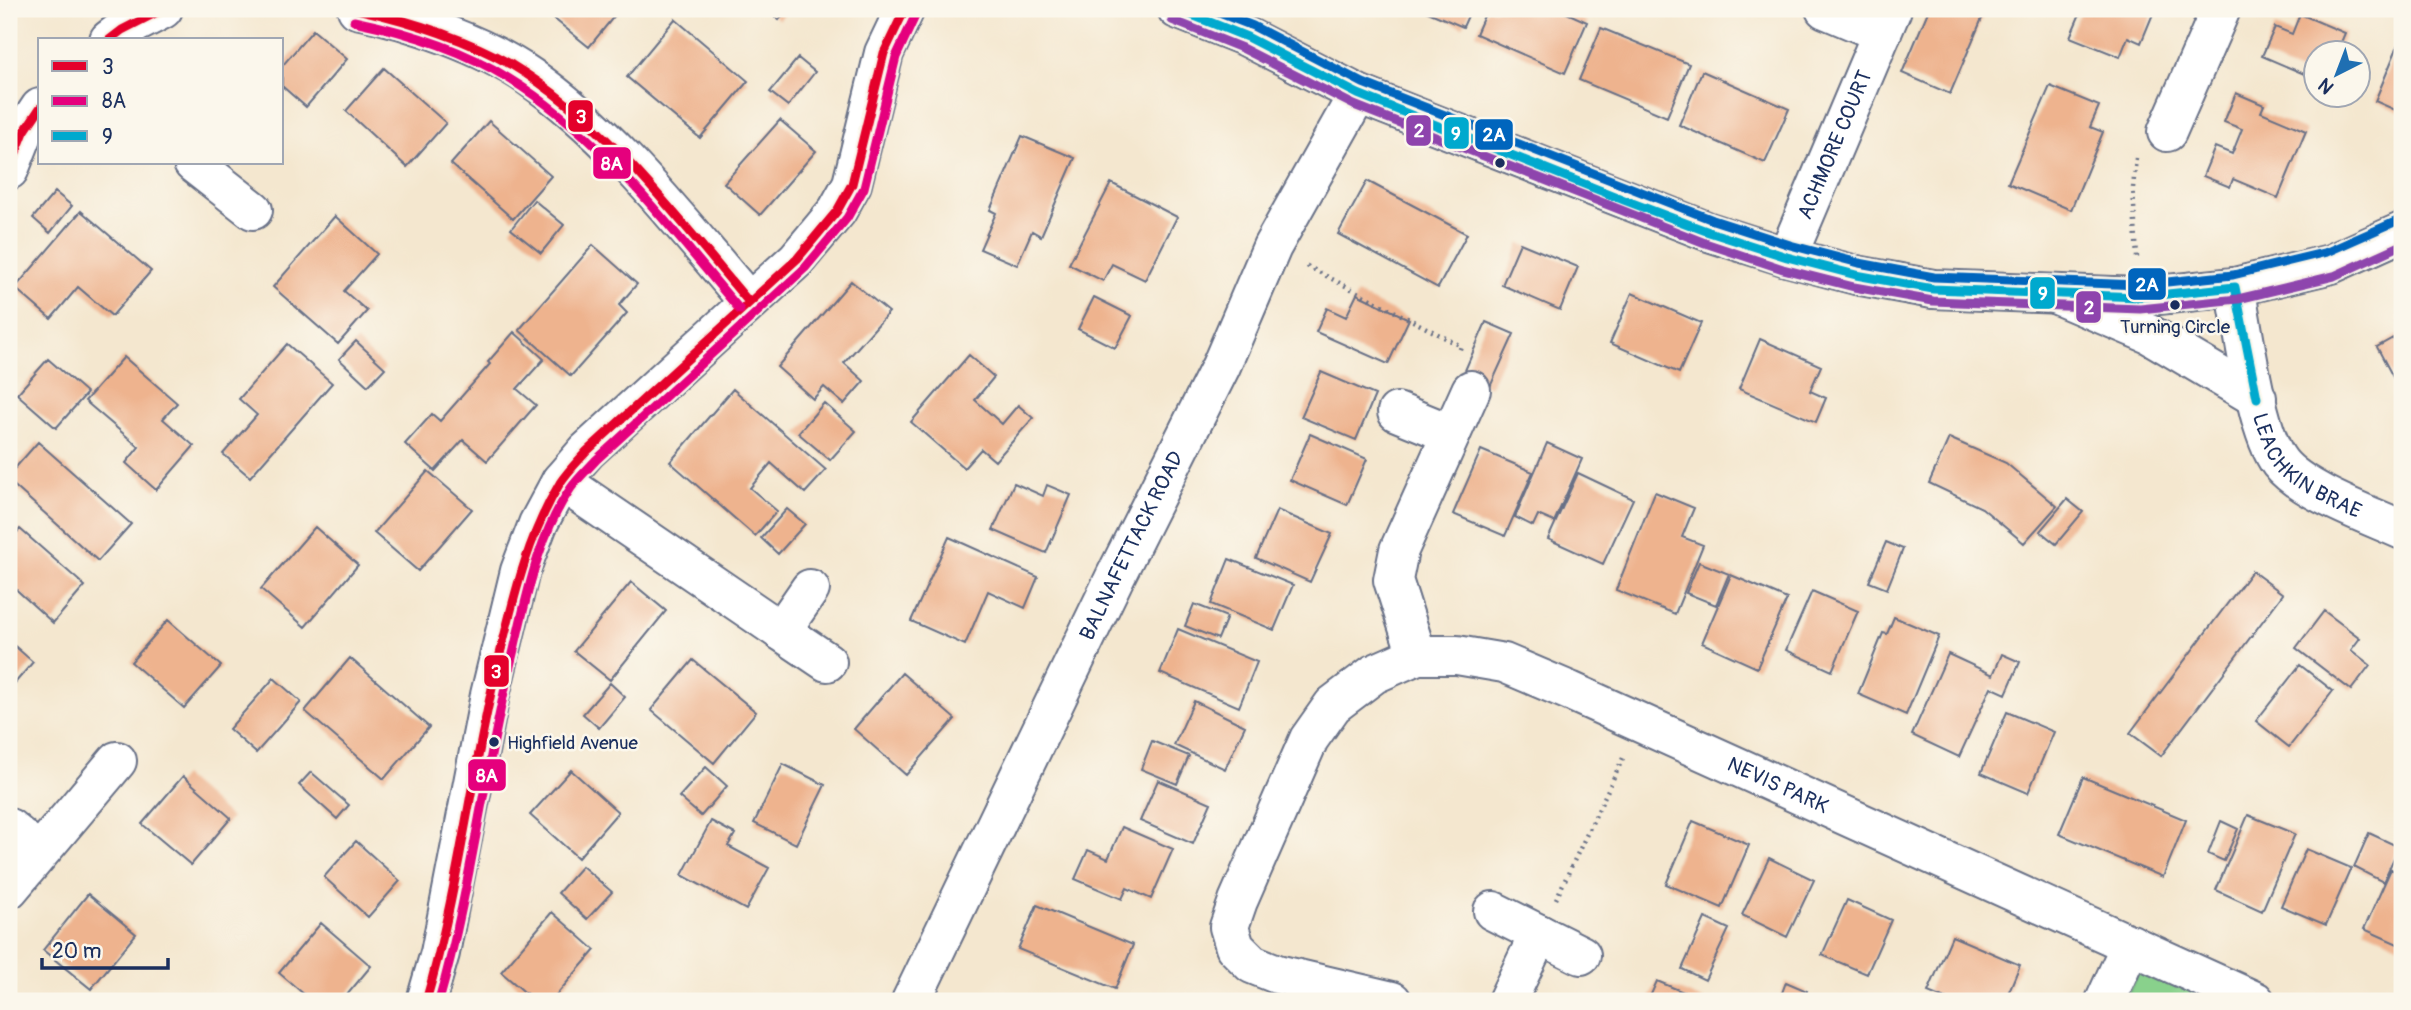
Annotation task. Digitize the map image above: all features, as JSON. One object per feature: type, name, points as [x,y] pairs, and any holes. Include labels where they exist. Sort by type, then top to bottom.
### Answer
[{"type":"street","points":[[112,38],[163,9]]},
{"type":"street","points":[[357,9],[376,12],[480,49],[528,76],[579,115],[632,167],[749,302]]},
{"type":"street","points":[[426,1001],[440,953],[490,695],[520,571],[538,524],[561,481],[587,451],[797,259],[837,211],[852,184],[884,53],[905,9]]},
{"type":"street","points":[[1177,9],[1247,37],[1358,94],[1636,204],[1787,257],[1856,275],[1933,289],[2139,297],[2235,287],[2331,264],[2402,232]]},
{"type":"street","name":"ACHMORE COURT","points":[[1787,257],[1887,21],[1825,9]]},
{"type":"street","points":[[2167,132],[2221,9]]},
{"type":"street","name":"BALNAFETTACK ROAD","points":[[911,1001],[1115,577],[1221,366],[1272,247],[1358,94]]},
{"type":"street","points":[[9,168],[24,132],[38,111]]},
{"type":"street","points":[[194,164],[253,210]]},
{"type":"street","name":"LEACHKIN BRAE","points":[[2235,287],[2266,434],[2281,464],[2307,485],[2402,530]]},
{"type":"street","points":[[2055,294],[2149,334],[2257,398]]},
{"type":"street","points":[[1417,655],[1393,580],[1399,550],[1471,390]]},
{"type":"street","points":[[1397,412],[1451,434]]},
{"type":"street","points":[[561,481],[827,662]]},
{"type":"street","points":[[781,631],[810,589]]},
{"type":"street","name":"NEVIS PARK","points":[[1392,1001],[1277,974],[1252,964],[1235,947],[1229,928],[1238,901],[1309,739],[1333,705],[1374,674],[1417,655],[1457,655],[1504,663],[2256,1001]]},
{"type":"street","points":[[9,889],[117,761]]},
{"type":"street","points":[[9,828],[38,852]]},
{"type":"street","points":[[1493,911],[1581,955]]},
{"type":"street","points":[[1507,1001],[1539,934]]},
{"type":"street","points":[[2105,1001],[2131,944]]},
{"type":"path","points":[[2139,297],[2133,188],[2135,159],[2146,138],[2167,132]]},
{"type":"path","points":[[1298,261],[1461,346],[1449,380],[1471,390]]},
{"type":"path","points":[[1539,934],[1640,722]]},
{"type":"green space","points":[[2138,970],[2188,985],[2229,1001],[2124,1001]]},
{"type":"building","points":[[542,9],[620,9],[589,47]]},
{"type":"building","points":[[766,9],[788,9],[779,20]]},
{"type":"building","points":[[1421,9],[1471,9],[1463,27]]},
{"type":"building","points":[[1487,9],[1558,9],[1587,22],[1565,73],[1476,34]]},
{"type":"building","points":[[1929,9],[1986,9],[1950,94],[1902,73]]},
{"type":"building","points":[[2082,9],[2155,9],[2141,43],[2128,37],[2120,57],[2070,37]]},
{"type":"building","points":[[2300,14],[2345,33],[2343,38],[2302,38],[2302,73],[2262,56],[2275,27],[2292,34]]},
{"type":"building","points":[[675,19],[748,81],[700,138],[627,77]]},
{"type":"building","points":[[1601,28],[1689,64],[1667,117],[1579,80]]},
{"type":"building","points":[[313,30],[347,59],[306,107],[284,88],[284,64]]},
{"type":"building","points":[[2402,36],[2402,113],[2375,101]]},
{"type":"building","points":[[798,58],[815,72],[788,106],[770,92]]},
{"type":"building","points":[[384,68],[446,123],[407,167],[346,111]]},
{"type":"building","points":[[1702,71],[1789,109],[1765,163],[1679,125]]},
{"type":"building","points":[[2050,86],[2099,106],[2090,127],[2103,132],[2071,210],[2008,183]]},
{"type":"building","points":[[2236,93],[2264,105],[2261,112],[2306,131],[2278,198],[2233,179],[2230,187],[2203,176],[2215,147],[2232,154],[2242,129],[2224,122]]},
{"type":"building","points":[[780,120],[816,151],[760,215],[724,183]]},
{"type":"building","points":[[489,121],[551,176],[513,219],[451,164]]},
{"type":"building","points":[[1022,136],[1075,158],[1041,236],[1032,231],[1017,265],[980,249],[996,213],[990,210]]},
{"type":"building","points":[[1367,181],[1467,234],[1438,288],[1338,234]]},
{"type":"building","points":[[1111,183],[1177,217],[1145,280],[1112,264],[1103,281],[1069,264]]},
{"type":"building","points":[[55,192],[72,206],[50,233],[33,218]]},
{"type":"building","points":[[534,200],[564,225],[541,253],[511,229]]},
{"type":"building","points":[[81,211],[151,271],[112,316],[78,287],[51,319],[15,288]]},
{"type":"building","points":[[335,216],[377,254],[344,291],[367,311],[338,344],[273,287]]},
{"type":"building","points":[[1520,243],[1578,267],[1560,310],[1502,285]]},
{"type":"building","points":[[593,245],[637,284],[619,305],[627,313],[571,376],[519,330]]},
{"type":"building","points":[[851,281],[889,312],[844,363],[864,381],[844,404],[824,387],[813,399],[777,367]]},
{"type":"building","points":[[1632,293],[1701,323],[1679,373],[1610,343]]},
{"type":"building","points":[[1357,294],[1409,319],[1388,364],[1316,332],[1327,308],[1346,317]]},
{"type":"building","points":[[1094,297],[1132,316],[1115,348],[1078,329]]},
{"type":"building","points":[[1486,322],[1514,334],[1490,387],[1463,375]]},
{"type":"building","points":[[514,332],[544,359],[517,389],[536,405],[487,461],[463,440],[435,471],[405,444],[432,414],[440,421]]},
{"type":"building","points":[[2402,333],[2402,394],[2377,347]]},
{"type":"building","points":[[1760,339],[1821,366],[1810,391],[1826,398],[1816,422],[1739,389]]},
{"type":"building","points":[[356,341],[385,368],[368,386],[339,359]]},
{"type":"building","points":[[287,344],[332,383],[250,477],[223,454],[257,415],[239,399]]},
{"type":"building","points":[[969,355],[994,377],[975,400],[1002,424],[1018,405],[1033,418],[995,461],[981,449],[964,468],[911,422]]},
{"type":"building","points":[[124,357],[177,403],[163,419],[194,446],[156,490],[126,463],[139,447],[85,401]]},
{"type":"building","points":[[48,359],[87,393],[56,428],[17,394]]},
{"type":"building","points":[[1321,372],[1375,395],[1356,440],[1301,417]]},
{"type":"building","points":[[733,389],[826,470],[805,493],[771,463],[750,488],[777,511],[755,536],[670,462]]},
{"type":"building","points":[[824,403],[856,431],[830,460],[798,433]]},
{"type":"building","points":[[1310,434],[1367,459],[1347,505],[1290,480]]},
{"type":"building","points":[[1949,438],[2006,463],[2057,506],[2024,543],[1982,508],[1929,483]]},
{"type":"building","points":[[38,442],[131,524],[98,561],[9,481],[9,475]]},
{"type":"building","points":[[1547,443],[1582,459],[1554,522],[1538,515],[1533,526],[1515,517]]},
{"type":"building","points":[[1481,450],[1533,472],[1505,536],[1453,514]]},
{"type":"building","points":[[428,471],[472,509],[418,571],[374,533]]},
{"type":"building","points":[[1578,473],[1633,499],[1603,564],[1548,539]]},
{"type":"building","points":[[1014,483],[1043,496],[1047,485],[1071,495],[1046,553],[993,530]]},
{"type":"building","points":[[1655,492],[1694,508],[1682,537],[1703,545],[1675,614],[1616,590]]},
{"type":"building","points":[[2067,499],[2083,512],[2056,544],[2040,531]]},
{"type":"building","points":[[787,509],[805,524],[778,554],[761,538]]},
{"type":"building","points":[[1277,510],[1332,534],[1310,582],[1256,558]]},
{"type":"building","points":[[315,527],[358,565],[305,627],[261,589]]},
{"type":"building","points":[[20,529],[85,586],[53,623],[9,583],[9,541]]},
{"type":"building","points":[[949,537],[1038,577],[1025,608],[988,591],[965,645],[911,621]]},
{"type":"building","points":[[1886,542],[1903,549],[1887,589],[1869,582]]},
{"type":"building","points":[[1229,559],[1293,585],[1274,630],[1211,604]]},
{"type":"building","points":[[1699,562],[1729,574],[1716,605],[1686,593]]},
{"type":"building","points":[[2252,571],[2283,594],[2161,756],[2130,733]]},
{"type":"building","points":[[1731,575],[1787,599],[1757,668],[1702,643]]},
{"type":"building","points":[[631,582],[666,611],[610,680],[574,651]]},
{"type":"building","points":[[1812,591],[1858,611],[1832,671],[1786,650]]},
{"type":"building","points":[[1194,604],[1227,617],[1218,639],[1185,626]]},
{"type":"building","points":[[2324,611],[2360,638],[2351,650],[2370,665],[2351,690],[2296,648]]},
{"type":"building","points":[[1894,617],[1939,636],[1906,715],[1858,694],[1883,633],[1887,634]]},
{"type":"building","points":[[168,620],[221,666],[184,708],[131,662]]},
{"type":"building","points":[[1178,629],[1257,662],[1239,707],[1160,673]]},
{"type":"building","points":[[9,641],[33,662],[9,690]]},
{"type":"building","points":[[1948,654],[1993,675],[2002,654],[2020,662],[2006,694],[1991,687],[1959,757],[1912,735]]},
{"type":"building","points":[[350,658],[429,727],[384,779],[305,711]]},
{"type":"building","points":[[693,660],[756,712],[714,763],[651,710]]},
{"type":"building","points":[[2300,665],[2333,691],[2289,747],[2256,721]]},
{"type":"building","points":[[902,673],[955,719],[906,775],[854,729]]},
{"type":"building","points":[[274,678],[301,702],[256,753],[229,729]]},
{"type":"building","points":[[610,683],[625,697],[599,728],[583,714]]},
{"type":"building","points":[[1194,701],[1245,726],[1225,769],[1174,745]]},
{"type":"building","points":[[2007,712],[2054,732],[2028,793],[1981,773]]},
{"type":"building","points":[[1152,741],[1189,756],[1177,784],[1141,769]]},
{"type":"building","points":[[783,764],[825,785],[796,844],[754,823]]},
{"type":"building","points":[[706,767],[727,786],[701,816],[679,797]]},
{"type":"building","points":[[571,770],[618,812],[578,858],[530,815]]},
{"type":"building","points":[[311,772],[349,805],[337,819],[299,785]]},
{"type":"building","points":[[183,776],[231,818],[191,865],[142,824]]},
{"type":"building","points":[[2083,777],[2186,820],[2163,877],[2059,834]]},
{"type":"building","points":[[1158,780],[1211,803],[1193,844],[1140,821]]},
{"type":"building","points":[[2248,815],[2295,834],[2262,911],[2216,890]]},
{"type":"building","points":[[711,821],[735,834],[728,846],[769,868],[746,910],[682,875]]},
{"type":"building","points":[[1693,821],[1749,845],[1722,908],[1666,884]]},
{"type":"building","points":[[2221,821],[2238,829],[2224,861],[2208,854]]},
{"type":"building","points":[[1122,827],[1173,849],[1151,899],[1127,888],[1122,899],[1075,879],[1088,850],[1108,859]]},
{"type":"building","points":[[2369,833],[2399,847],[2383,882],[2354,867]]},
{"type":"building","points":[[356,841],[400,881],[368,917],[324,877]]},
{"type":"building","points":[[2306,849],[2351,868],[2326,925],[2281,906]]},
{"type":"building","points":[[1769,858],[1814,880],[1787,937],[1742,915]]},
{"type":"building","points":[[582,866],[612,892],[587,919],[558,893]]},
{"type":"building","points":[[2391,869],[2402,875],[2402,946],[2364,929]]},
{"type":"building","points":[[88,894],[136,934],[91,989],[43,950]]},
{"type":"building","points":[[1847,900],[1891,920],[1867,974],[1822,955]]},
{"type":"building","points":[[1037,905],[1133,945],[1115,989],[1018,949]]},
{"type":"building","points":[[552,912],[595,950],[551,1001],[535,1001],[501,972]]},
{"type":"building","points":[[1705,918],[1729,929],[1705,980],[1682,969]]},
{"type":"building","points":[[321,923],[371,966],[342,1001],[312,1001],[279,973]]},
{"type":"building","points":[[1952,936],[2020,965],[2005,1001],[1950,1001],[1928,992]]},
{"type":"building","points":[[1657,981],[1705,1001],[1648,1001]]},
{"type":"building","points":[[1786,982],[1807,991],[1803,1001],[1779,1001]]},
{"type":"transit line","name":"3","points":[[112,38],[163,9]]},
{"type":"transit line","name":"3","points":[[357,9],[456,39],[494,55],[546,88],[579,114],[640,174],[749,302]]},
{"type":"transit line","name":"3","points":[[426,1001],[447,916],[489,701],[516,590],[530,546],[549,504],[563,479],[587,451],[797,259],[837,211],[852,184],[884,53],[905,9]]},
{"type":"transit line","name":"9","points":[[1177,9],[1247,37],[1358,94],[1624,200],[1709,232],[1787,257],[1856,275],[1933,289],[2139,297],[2235,287],[2257,398]]},
{"type":"transit line","name":"2A","points":[[1209,9],[1253,26],[1363,83],[1713,220],[1790,245],[1859,263],[1934,277],[2139,285],[2233,275],[2327,252],[2397,221]]},
{"type":"transit line","name":"8A","points":[[439,1001],[460,916],[502,701],[528,592],[549,527],[571,488],[596,460],[805,268],[847,218],[864,188],[896,57],[916,14]]},
{"type":"transit line","name":"2","points":[[1172,20],[1242,48],[1354,105],[1705,243],[1783,269],[1854,287],[1933,301],[2140,309],[2238,299],[2334,276],[2402,245]]},
{"type":"transit line","name":"8A","points":[[354,21],[414,36],[472,58],[542,101],[574,127],[633,185],[740,310]]},
{"type":"transit line","name":"3","points":[[9,170],[24,132],[38,111]]},
{"type":"place","name":"Turning Circle","points":[[2175,305]]},
{"type":"place","name":"Highfield Avenue","points":[[494,742]]}]
